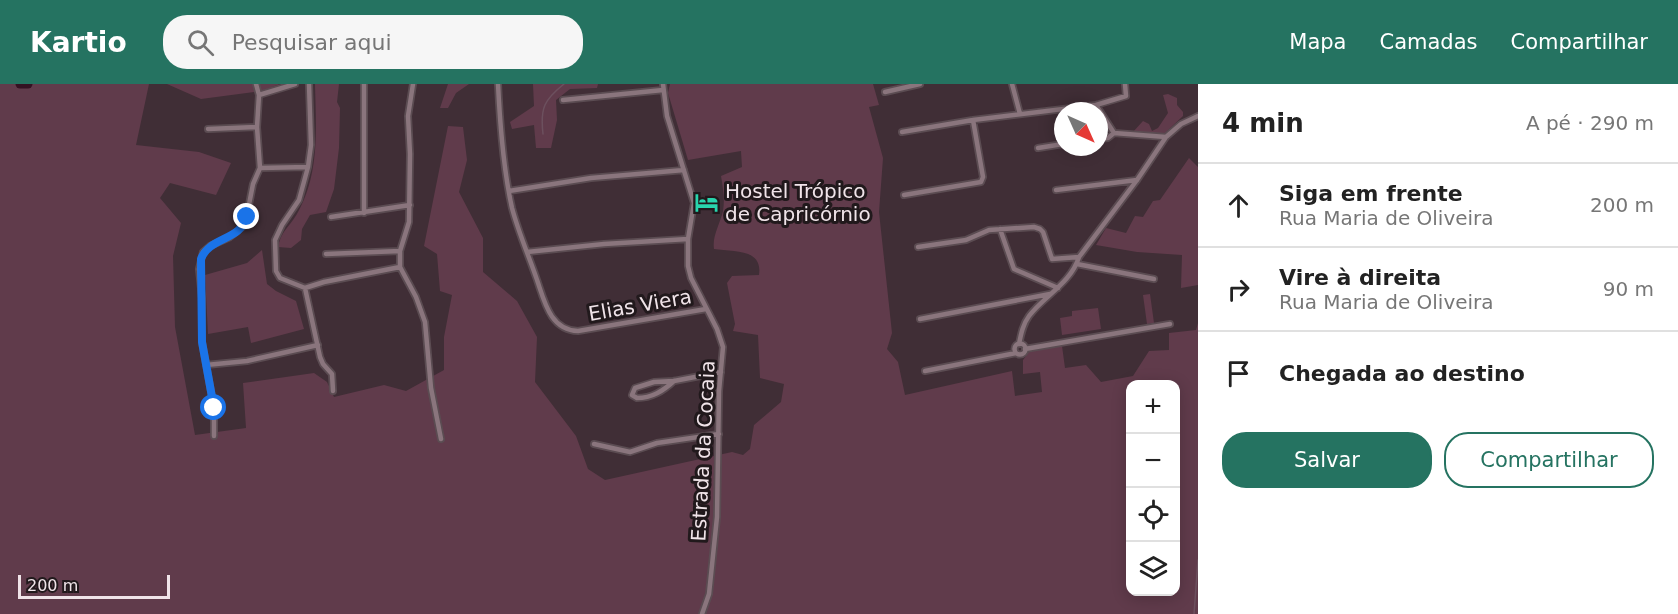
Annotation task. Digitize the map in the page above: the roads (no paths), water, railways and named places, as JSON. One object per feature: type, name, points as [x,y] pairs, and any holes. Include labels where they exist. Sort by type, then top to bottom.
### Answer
[{"type":"street","points":[[214,436],[214,408],[202,342],[201,259],[203,252],[210,246],[230,237],[245,225],[253,184],[260,168],[256,84]]},
{"type":"street","points":[[258,95],[295,84]]},
{"type":"street","points":[[309,84],[311,145],[308,167],[299,200],[278,233],[274,249],[277,275],[282,280],[305,288],[400,267]]},
{"type":"street","points":[[364,84],[364,213]]},
{"type":"street","points":[[413,84],[408,116],[409,222],[400,250],[400,267],[416,297],[425,322],[431,388],[441,439]]},
{"type":"street","points":[[498,84],[509,191],[527,252],[551,317],[559,325],[578,331],[706,309]]},
{"type":"street","points":[[885,92],[920,84]]},
{"type":"street","points":[[1012,84],[1020,114]]},
{"type":"street","points":[[1106,102],[1124,97],[1127,92],[1125,84]]},
{"type":"street","points":[[563,100],[663,87]]},
{"type":"street","name":"Estrada da Cocaia","points":[[663,87],[667,116],[694,203],[688,239],[688,266],[691,279],[722,339],[717,517],[709,594],[702,614]]},
{"type":"street","points":[[902,132],[1054,110]]},
{"type":"street","points":[[1016,353],[1014,348],[1019,344],[1024,325],[1029,317],[1053,294],[1077,264],[1079,257],[1166,137],[1182,124],[1198,116]]},
{"type":"street","points":[[904,195],[981,182],[983,177],[973,120]]},
{"type":"street","points":[[1108,124],[1114,133]]},
{"type":"street","points":[[208,129],[257,127]]},
{"type":"street","points":[[1108,138],[1114,133],[1166,137]]},
{"type":"street","points":[[1038,148],[1054,145]]},
{"type":"street","points":[[260,168],[308,167]]},
{"type":"street","points":[[509,191],[591,178],[684,170]]},
{"type":"street","points":[[1056,190],[1137,180]]},
{"type":"street","points":[[331,217],[410,205]]},
{"type":"street","points":[[918,247],[966,240],[989,230],[1038,228],[1043,232],[1052,259],[1079,257]]},
{"type":"street","points":[[1000,229],[1014,269],[1058,288]]},
{"type":"street","points":[[527,252],[688,239]]},
{"type":"street","points":[[326,254],[400,250]]},
{"type":"street","points":[[1077,264],[1154,279]]},
{"type":"street","points":[[305,288],[321,361],[332,374],[333,391]]},
{"type":"street","points":[[920,319],[1053,294]]},
{"type":"street","points":[[926,371],[1016,353],[1021,354],[1025,349],[1170,324]]},
{"type":"street","points":[[1019,344],[1022,344],[1025,349]]},
{"type":"street","points":[[206,365],[247,361],[318,345]]},
{"type":"street","points":[[674,381],[651,396],[637,398],[632,394],[639,386],[721,372]]},
{"type":"street","points":[[594,444],[630,452],[657,442],[719,434]]},
{"type":"waterway","points":[[20,84],[28,84]]},
{"type":"waterway","points":[[543,134],[542,117],[545,105],[564,84]]},
{"type":"waterway","points":[[1194,614],[1198,560]]},
{"type":"place","name":"Hostel Trópico de Capricórnio","points":[[707,203]]}]
